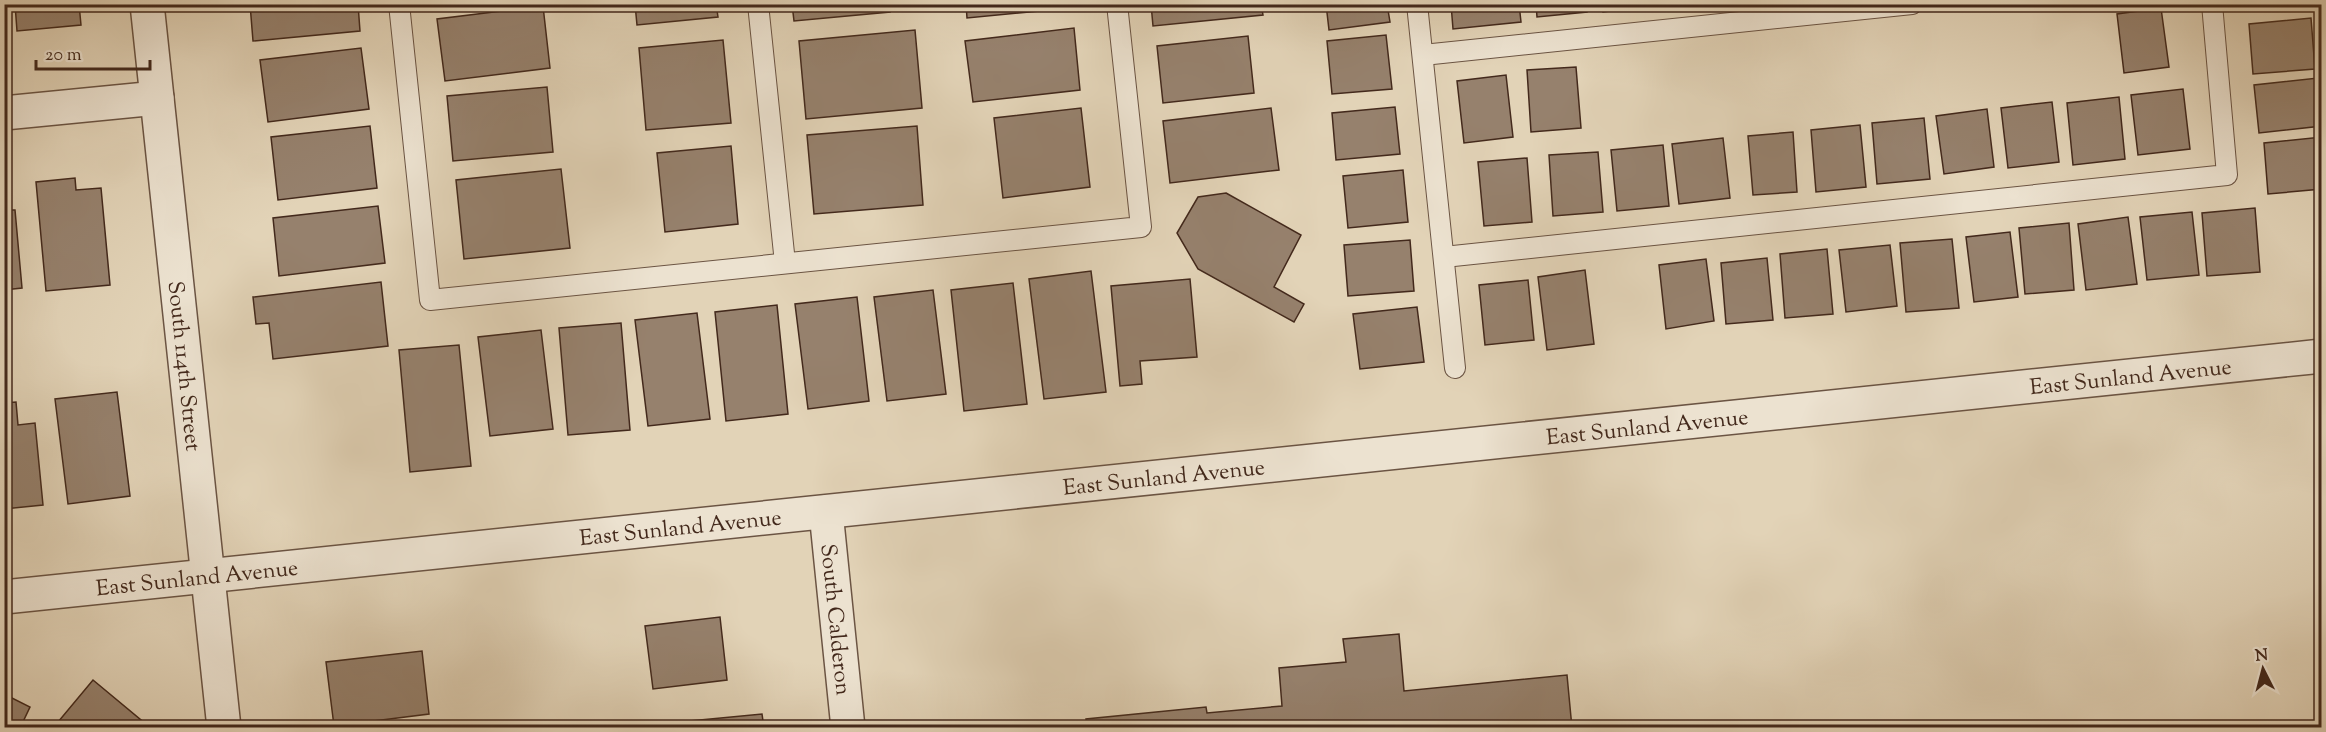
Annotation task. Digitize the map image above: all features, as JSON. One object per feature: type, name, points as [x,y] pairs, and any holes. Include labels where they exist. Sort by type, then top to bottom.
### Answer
[{"type":"street","name":"South 114th Street","points":[[147,4],[224,728]]},
{"type":"street","points":[[4,113],[157,98]]},
{"type":"street","name":"East Sunland Avenue","points":[[4,597],[2322,356]]},
{"type":"street","name":"South Calderon","points":[[826,512],[848,728]]},
{"type":"lane","points":[[399,4],[430,300],[1141,227],[1117,4]]},
{"type":"lane","points":[[758,4],[785,263]]},
{"type":"lane","points":[[1417,4],[1455,368]]},
{"type":"lane","points":[[1423,55],[1845,8],[1911,4]]},
{"type":"lane","points":[[1444,258],[2227,174],[2212,4]]},
{"type":"building","points":[[15,4],[79,4],[81,25],[17,31]]},
{"type":"building","points":[[250,4],[358,4],[360,31],[253,41]]},
{"type":"building","points":[[635,4],[716,4],[718,17],[637,25]]},
{"type":"building","points":[[792,4],[889,4],[890,12],[794,21]]},
{"type":"building","points":[[966,4],[1071,4],[1071,8],[967,18]]},
{"type":"building","points":[[1151,4],[1261,4],[1263,15],[1153,26]]},
{"type":"building","points":[[1326,4],[1387,4],[1390,22],[1329,30]]},
{"type":"building","points":[[1451,4],[1519,4],[1521,22],[1453,29]]},
{"type":"building","points":[[1536,4],[1586,4],[1587,12],[1537,17]]},
{"type":"building","points":[[1602,4],[1650,4],[1651,6],[1603,12]]},
{"type":"building","points":[[543,6],[550,68],[445,81],[437,19]]},
{"type":"building","points":[[2161,8],[2169,67],[2124,73],[2117,14]]},
{"type":"building","points":[[2311,18],[2315,69],[2253,74],[2249,24]]},
{"type":"building","points":[[1074,28],[1080,90],[973,102],[965,41]]},
{"type":"building","points":[[915,30],[922,108],[806,119],[799,41]]},
{"type":"building","points":[[1386,35],[1392,89],[1332,94],[1327,41]]},
{"type":"building","points":[[1248,36],[1254,93],[1163,103],[1157,46]]},
{"type":"building","points":[[723,40],[731,123],[646,130],[639,48]]},
{"type":"building","points":[[361,48],[369,109],[268,122],[260,60]]},
{"type":"building","points":[[1576,67],[1581,128],[1531,132],[1527,70]]},
{"type":"building","points":[[1506,75],[1513,137],[1464,143],[1457,81]]},
{"type":"building","points":[[2318,78],[2322,126],[2259,133],[2254,85]]},
{"type":"building","points":[[547,87],[553,152],[453,161],[447,96]]},
{"type":"building","points":[[2183,89],[2190,149],[2138,155],[2131,95]]},
{"type":"building","points":[[2119,97],[2125,159],[2073,165],[2067,103]]},
{"type":"building","points":[[2052,102],[2059,162],[2008,168],[2001,108]]},
{"type":"building","points":[[1395,107],[1400,154],[1336,160],[1332,113]]},
{"type":"building","points":[[1081,108],[1090,187],[1003,198],[994,118]]},
{"type":"building","points":[[1271,108],[1279,170],[1170,183],[1163,121]]},
{"type":"building","points":[[1987,109],[1994,167],[1944,174],[1936,116]]},
{"type":"building","points":[[1924,118],[1930,179],[1877,184],[1872,123]]},
{"type":"building","points":[[1860,125],[1866,187],[1816,192],[1811,130]]},
{"type":"building","points":[[370,126],[377,188],[278,200],[271,137]]},
{"type":"building","points":[[917,126],[923,205],[814,214],[807,135]]},
{"type":"building","points":[[1793,132],[1797,192],[1753,195],[1748,136]]},
{"type":"building","points":[[2322,137],[2322,189],[2268,194],[2264,143]]},
{"type":"building","points":[[1723,138],[1730,198],[1679,204],[1672,144]]},
{"type":"building","points":[[1663,145],[1669,206],[1617,211],[1611,150]]},
{"type":"building","points":[[731,146],[738,224],[665,232],[657,153]]},
{"type":"building","points":[[1598,152],[1603,212],[1553,216],[1549,155]]},
{"type":"building","points":[[1527,158],[1532,222],[1484,226],[1478,162]]},
{"type":"building","points":[[561,169],[570,248],[464,259],[456,180]]},
{"type":"building","points":[[1403,170],[1408,222],[1348,228],[1343,176]]},
{"type":"building","points":[[75,178],[76,190],[101,188],[110,285],[46,291],[36,182]]},
{"type":"building","points":[[1226,193],[1301,235],[1274,287],[1304,304],[1294,322],[1198,269],[1177,233],[1198,197]]},
{"type":"building","points":[[378,206],[385,263],[279,276],[273,218]]},
{"type":"building","points":[[2255,208],[2260,272],[2207,276],[2202,213]]},
{"type":"building","points":[[4,210],[15,210],[22,288],[4,290]]},
{"type":"building","points":[[2192,212],[2199,275],[2147,280],[2140,217]]},
{"type":"building","points":[[2128,217],[2137,284],[2086,290],[2078,224]]},
{"type":"building","points":[[2069,223],[2074,290],[2025,294],[2019,228]]},
{"type":"building","points":[[2010,232],[2018,297],[1974,302],[1966,237]]},
{"type":"building","points":[[1952,239],[1959,308],[1906,312],[1900,243]]},
{"type":"building","points":[[1410,240],[1414,291],[1348,296],[1344,245]]},
{"type":"building","points":[[1890,245],[1897,306],[1846,312],[1839,250]]},
{"type":"building","points":[[1827,249],[1833,314],[1785,318],[1780,254]]},
{"type":"building","points":[[1767,258],[1773,320],[1726,324],[1721,263]]},
{"type":"building","points":[[1706,259],[1714,321],[1666,329],[1659,265]]},
{"type":"building","points":[[1585,270],[1594,344],[1547,350],[1538,277]]},
{"type":"building","points":[[1091,271],[1106,392],[1044,399],[1029,279]]},
{"type":"building","points":[[1190,279],[1197,357],[1140,361],[1142,384],[1120,386],[1111,286]]},
{"type":"building","points":[[1528,280],[1534,340],[1485,345],[1479,285]]},
{"type":"building","points":[[381,282],[388,346],[273,359],[269,323],[256,324],[253,297]]},
{"type":"building","points":[[1013,283],[1027,404],[964,411],[951,290]]},
{"type":"building","points":[[933,290],[946,394],[887,401],[874,297]]},
{"type":"building","points":[[857,297],[869,401],[808,409],[795,304]]},
{"type":"building","points":[[777,305],[788,414],[726,421],[715,312]]},
{"type":"building","points":[[1417,307],[1424,362],[1360,369],[1353,314]]},
{"type":"building","points":[[697,313],[710,419],[648,426],[635,320]]},
{"type":"building","points":[[621,323],[630,430],[568,435],[559,328]]},
{"type":"building","points":[[541,330],[553,429],[490,436],[478,337]]},
{"type":"building","points":[[459,345],[471,466],[410,472],[399,350]]},
{"type":"building","points":[[117,392],[130,496],[68,504],[55,399]]},
{"type":"building","points":[[16,402],[18,425],[35,423],[43,505],[4,509],[4,403]]},
{"type":"building","points":[[720,617],[727,680],[653,689],[645,626]]},
{"type":"building","points":[[1399,634],[1404,691],[1567,675],[1572,728],[1087,728],[1086,719],[1206,707],[1207,713],[1282,706],[1279,668],[1346,662],[1343,639]]},
{"type":"building","points":[[422,651],[429,714],[334,726],[326,662]]},
{"type":"building","points":[[93,680],[147,725],[145,728],[53,728]]},
{"type":"building","points":[[4,694],[30,707],[20,728],[4,728]]},
{"type":"building","points":[[762,714],[764,728],[670,728],[669,723]]}]
